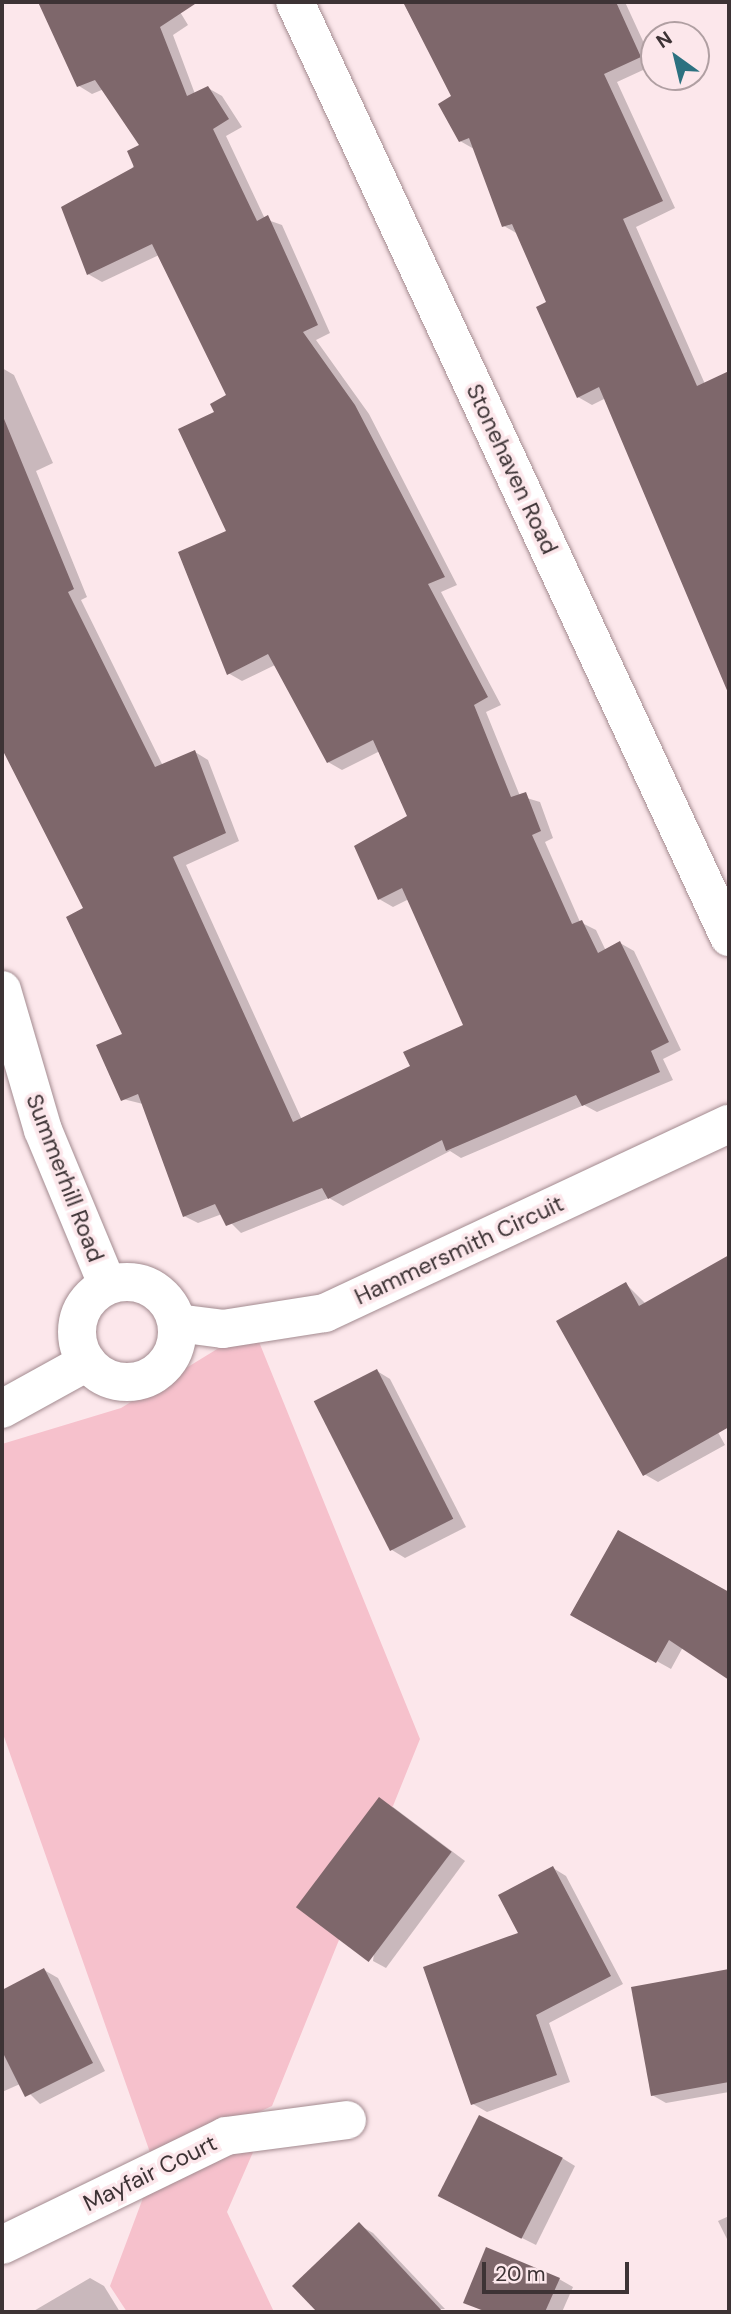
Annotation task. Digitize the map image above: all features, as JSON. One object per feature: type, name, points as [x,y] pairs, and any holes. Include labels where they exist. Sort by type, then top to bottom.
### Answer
[{"type":"street","name":"Stonehaven Road","points":[[295,2],[729,937]]},
{"type":"street","name":"Summerhill Road","points":[[2,990],[43,1130],[107,1284]]},
{"type":"street","name":"Hammersmith Circuit","points":[[177,1323],[223,1329],[325,1313],[729,1124]]},
{"type":"street","points":[[128,1282],[169,1300],[177,1323],[176,1347],[150,1376],[106,1379],[87,1362],[76,1340],[80,1310],[107,1284],[128,1282]]},
{"type":"street","points":[[2,1409],[87,1362]]},
{"type":"street","name":"Mayfair Court","points":[[2,2245],[226,2136],[347,2120]]},
{"type":"shaded area","points":[[253,1327],[420,1739],[272,2106],[153,2161],[2,1731],[2,1444],[121,1408]]},
{"type":"shaded area","points":[[270,2113],[227,2212],[274,2312],[127,2312],[110,2286],[155,2166]]},
{"type":"building","points":[[38,2],[198,2],[160,27],[187,96],[208,86],[229,119],[213,129],[257,221],[268,215],[318,325],[303,332],[355,405],[445,577],[428,584],[488,697],[474,705],[511,797],[526,792],[541,831],[532,835],[572,924],[582,920],[598,953],[620,941],[669,1042],[651,1051],[660,1072],[582,1106],[576,1095],[446,1151],[442,1140],[328,1199],[322,1188],[226,1226],[215,1204],[183,1217],[138,1094],[121,1101],[96,1045],[122,1034],[66,917],[83,908],[2,749],[2,414],[74,589],[68,592],[155,767],[195,750],[226,833],[173,857],[293,1122],[410,1066],[403,1052],[463,1025],[402,888],[378,900],[354,846],[407,816],[373,740],[327,763],[268,654],[227,675],[178,552],[226,531],[178,429],[214,412],[210,404],[226,395],[152,244],[87,275],[61,207],[134,167],[127,151],[139,145],[95,80],[77,87]]},
{"type":"building","points":[[403,2],[616,2],[640,57],[604,74],[663,201],[623,219],[697,386],[729,371],[729,695],[599,387],[577,398],[536,307],[546,302],[512,224],[502,227],[469,138],[459,142],[438,104],[451,96]]},
{"type":"building","points":[[729,1255],[729,1427],[643,1476],[556,1321],[626,1282],[639,1306]]},
{"type":"building","points":[[377,1369],[453,1519],[390,1551],[314,1401]]},
{"type":"building","points":[[618,1530],[729,1592],[729,1680],[669,1640],[656,1663],[570,1615]]},
{"type":"building","points":[[379,1797],[452,1852],[369,1962],[296,1907]]},
{"type":"building","points":[[553,1866],[611,1976],[536,2015],[557,2075],[471,2105],[423,1967],[518,1933],[498,1895]]},
{"type":"building","points":[[44,1968],[93,2063],[25,2097],[2,2051],[2,1990]]},
{"type":"building","points":[[729,1969],[729,2082],[651,2096],[631,1987]]},
{"type":"building","points":[[479,2115],[563,2158],[521,2239],[438,2196]]},
{"type":"building","points":[[359,2222],[443,2312],[317,2312],[292,2286]]},
{"type":"building","points":[[486,2247],[560,2278],[545,2312],[487,2312],[463,2303]]}]
